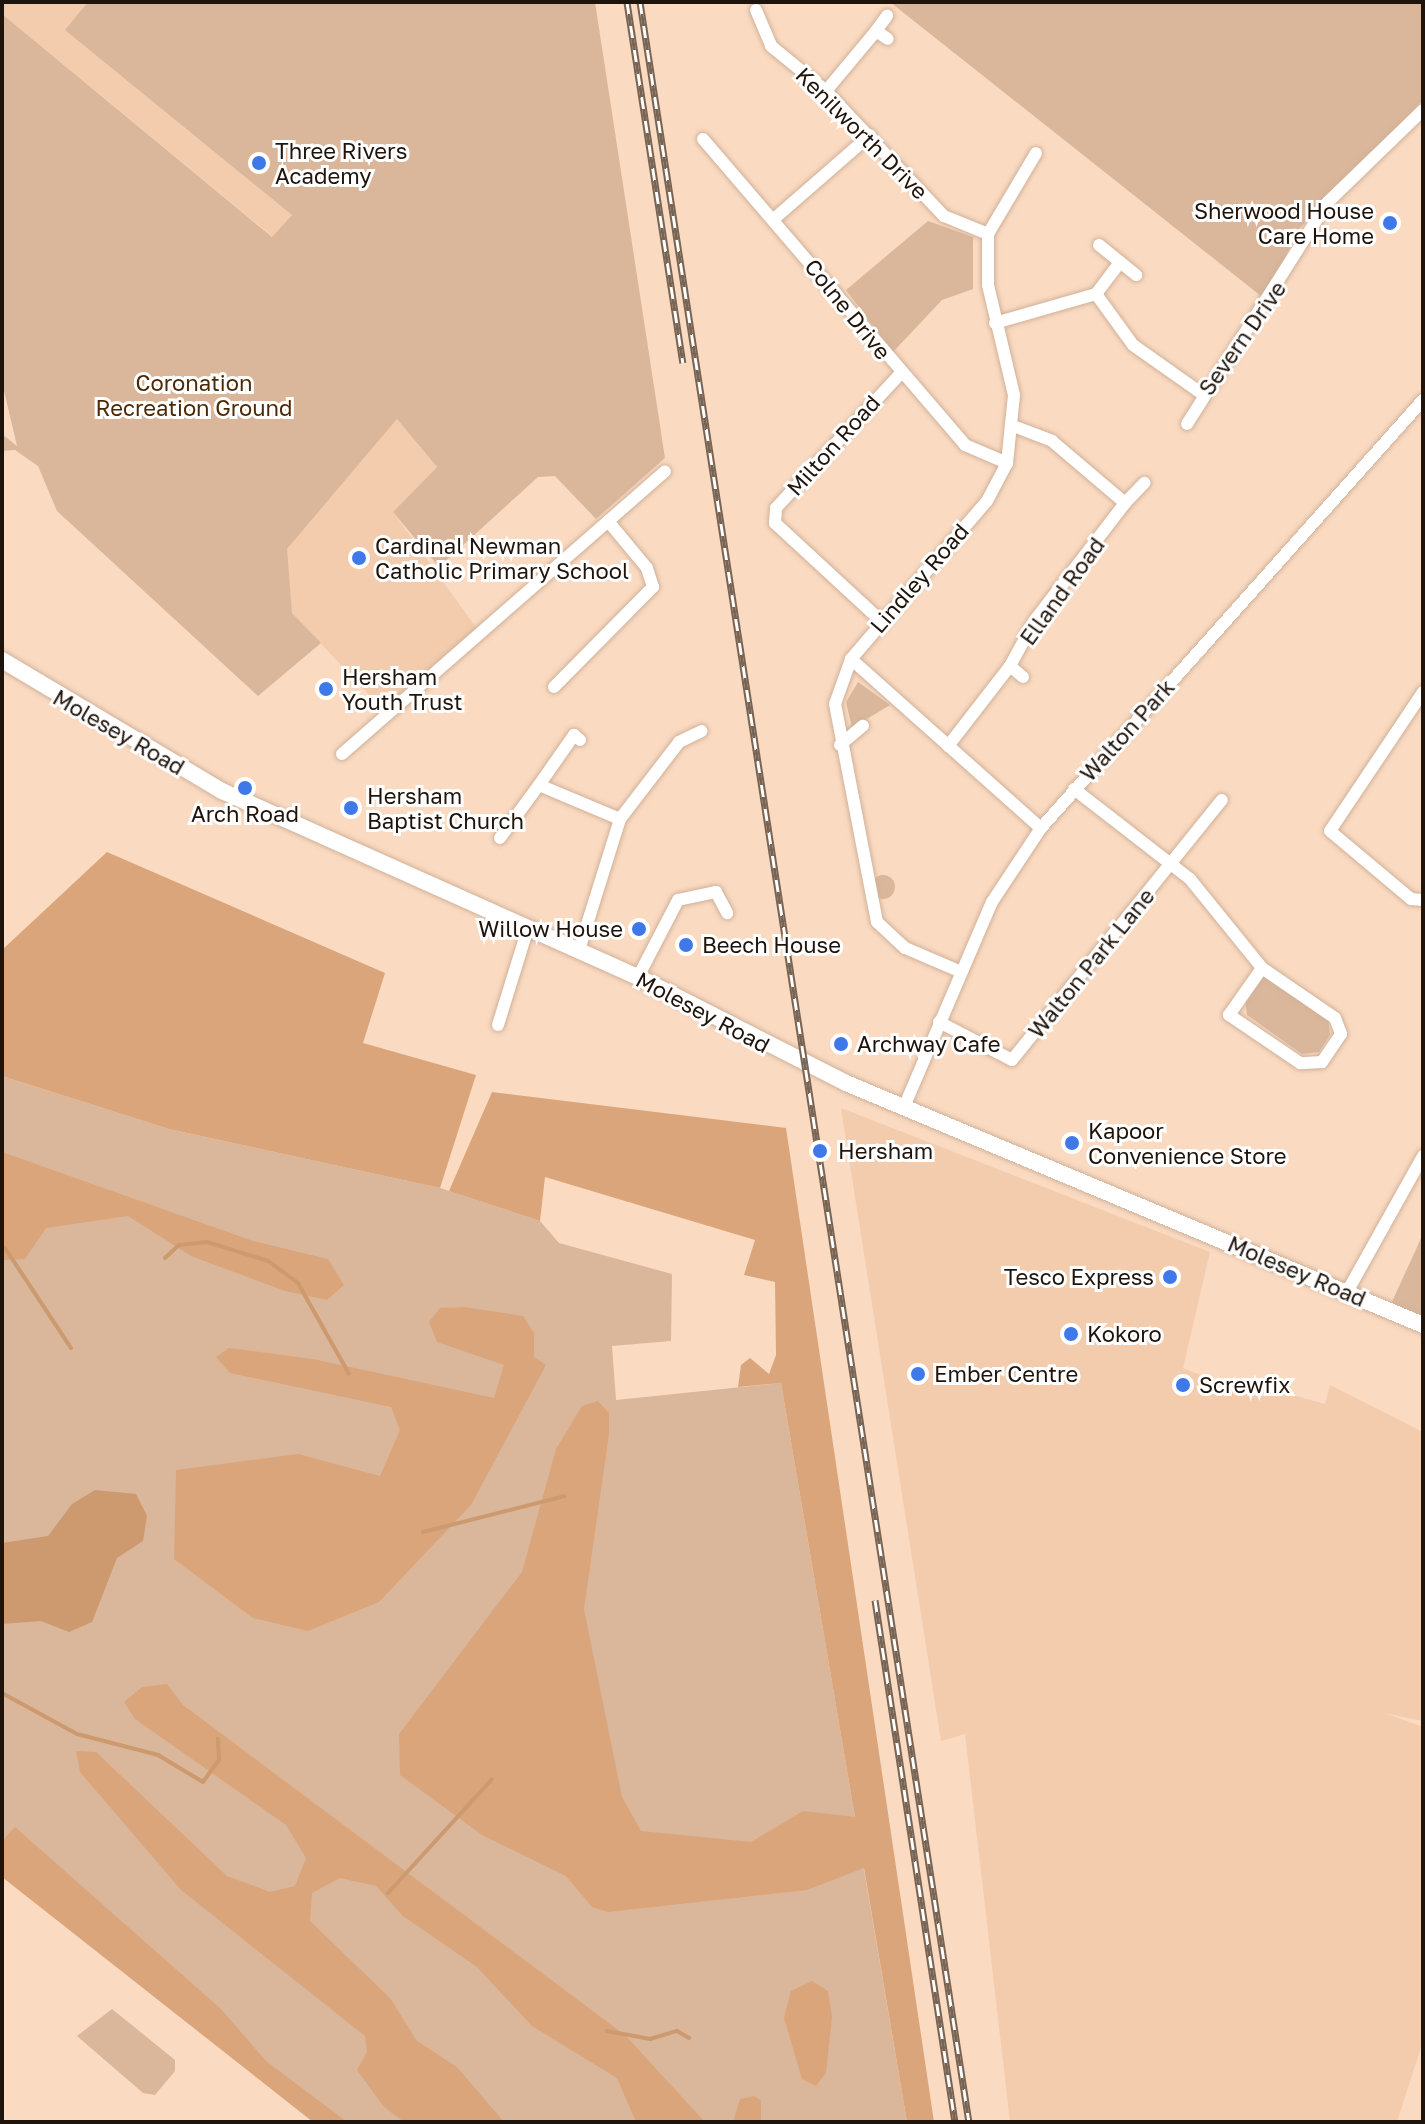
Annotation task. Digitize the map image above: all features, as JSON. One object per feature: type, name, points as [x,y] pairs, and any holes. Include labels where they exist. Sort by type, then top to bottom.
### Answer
[{"type":"street","name":"Kenilworth Drive","points":[[756,10],[771,46],[826,91],[944,216],[988,234]]},
{"type":"street","points":[[826,91],[887,16]]},
{"type":"street","points":[[876,31],[888,39]]},
{"type":"street","name":"Severn Drive","points":[[1187,424],[1201,393],[1255,327],[1328,202],[1423,110]]},
{"type":"street","points":[[775,218],[870,135]]},
{"type":"street","name":"Colne Drive","points":[[703,139],[775,218],[901,373],[965,445],[1007,463]]},
{"type":"street","name":"Lindley Road","points":[[959,971],[905,948],[877,922],[840,745],[835,704],[851,659],[880,620],[987,501],[1007,463],[1016,427],[995,323],[988,234],[1016,175],[1036,153]]},
{"type":"street","points":[[1099,245],[1136,275]]},
{"type":"street","points":[[995,323],[1096,294],[1120,262]]},
{"type":"street","points":[[1096,294],[1133,345],[1201,393]]},
{"type":"street","name":"Milton Road","points":[[880,620],[775,523],[776,508],[901,373]]},
{"type":"street","name":"Walton Park","points":[[904,1107],[959,971],[1041,828],[1423,400]]},
{"type":"street","points":[[1016,427],[1052,441],[1125,503]]},
{"type":"street","points":[[342,754],[665,471]]},
{"type":"street","name":"Elland Road","points":[[1023,677],[1010,666],[1035,620],[1125,503],[1144,483]]},
{"type":"street","points":[[554,687],[653,587],[647,568],[608,521]]},
{"type":"street","points":[[851,659],[1041,828]]},
{"type":"street","name":"Molesey Road","points":[[2,660],[222,791],[638,977],[904,1107],[1423,1325]]},
{"type":"street","points":[[948,746],[1010,666]]},
{"type":"street","points":[[1423,692],[1330,831],[1411,899],[1423,900]]},
{"type":"street","points":[[840,745],[863,726]]},
{"type":"street","points":[[579,950],[620,819],[679,742],[703,733]]},
{"type":"street","points":[[500,838],[574,735],[580,740]]},
{"type":"street","points":[[539,785],[620,819]]},
{"type":"street","points":[[1074,789],[1172,865],[1262,968],[1341,1026],[1322,1062],[1300,1063],[1229,1015],[1262,968]]},
{"type":"street","name":"Walton Park Lane","points":[[939,1022],[1012,1060],[1222,800]]},
{"type":"street","points":[[638,977],[678,900],[716,892],[727,913]]},
{"type":"street","points":[[498,1025],[528,928]]},
{"type":"street","points":[[1347,1292],[1423,1156]]},
{"type":"shaded area","name":"Three Rivers Academy","points":[[2,2],[243,2],[292,215],[273,237],[2,14]]},
{"type":"shaded area","name":"Cardinal Newman Catholic Primary School","points":[[397,419],[437,467],[393,512],[480,633],[387,714],[292,613],[286,550]]},
{"type":"shaded area","points":[[107,852],[385,973],[363,1043],[476,1075],[440,1188],[169,1129],[2,1076],[2,950]]},
{"type":"shaded area","points":[[492,1092],[786,1128],[934,2122],[907,2122],[864,1868],[807,1890],[608,1912],[592,1907],[566,1876],[482,1835],[400,1775],[399,1734],[522,1572],[556,1449],[582,1406],[598,1401],[609,1413],[609,1434],[584,1609],[622,1797],[641,1831],[751,1842],[803,1811],[855,1817],[781,1383],[738,1387],[741,1365],[750,1358],[769,1374],[776,1355],[775,1282],[744,1275],[755,1240],[545,1177],[540,1221],[449,1191]]},
{"type":"shaded area","points":[[841,1108],[1210,1252],[1183,1368],[1251,1395],[1255,1385],[1325,1404],[1330,1385],[1423,1432],[1423,1721],[1384,1713],[1423,1727],[1423,2041],[1397,2122],[1010,2122],[965,1734],[941,1741]]},
{"type":"shaded area","points":[[2,1152],[253,1241],[328,1259],[344,1285],[327,1300],[285,1291],[191,1256],[128,1216],[46,1228],[25,1259],[3,1260]]},
{"type":"shaded area","points":[[464,1307],[523,1316],[534,1333],[534,1357],[546,1365],[471,1505],[379,1602],[308,1631],[253,1618],[174,1559],[176,1470],[298,1454],[380,1476],[400,1430],[391,1407],[230,1373],[216,1357],[229,1348],[313,1359],[494,1398],[504,1365],[437,1342],[429,1322],[440,1308]]},
{"type":"shaded area","points":[[95,1490],[136,1494],[147,1516],[143,1541],[117,1558],[92,1622],[69,1632],[41,1621],[2,1624],[2,1543],[48,1536],[72,1504]]},
{"type":"shaded area","points":[[167,1684],[183,1705],[625,2035],[705,2122],[636,2122],[617,2078],[532,2026],[477,1967],[403,1916],[376,1886],[340,1878],[312,1893],[310,1921],[390,1998],[417,2041],[457,2067],[504,2122],[404,2122],[384,2107],[357,2070],[367,2052],[365,2036],[181,1890],[80,1772],[76,1751],[96,1752],[227,1876],[270,1892],[295,1886],[306,1858],[286,1825],[135,1719],[124,1702],[142,1687]]},
{"type":"shaded area","points":[[15,1827],[221,2009],[266,2061],[347,2122],[313,2122],[2,1877],[2,1841]]},
{"type":"shaded area","points":[[812,1981],[828,1991],[832,2017],[826,2073],[816,2086],[802,2079],[784,2018],[791,1991]]},
{"type":"shaded area","points":[[754,2096],[761,2100],[761,2122],[733,2122],[740,2099]]},
{"type":"green space","name":"Coronation Recreation Ground","points":[[88,2],[595,2],[665,458],[596,519],[555,476],[538,477],[439,567],[393,512],[437,467],[397,419],[287,549],[292,613],[321,643],[258,696],[57,511],[38,466],[15,450],[2,451],[2,434],[17,446],[2,382],[2,14],[272,237],[292,215],[65,30]]},
{"type":"green space","points":[[890,2],[1423,2],[1423,100],[1297,231],[1266,300]]},
{"type":"green space","points":[[928,221],[973,237],[973,289],[942,300],[893,352],[846,290]]},
{"type":"green space","points":[[858,682],[890,705],[852,728],[846,702]]},
{"type":"green space","points":[[883,875],[892,878],[895,887],[892,896],[883,899],[874,896],[871,887],[874,878]]},
{"type":"green space","points":[[1264,977],[1328,1018],[1330,1035],[1319,1052],[1302,1054],[1247,1015],[1245,999]]},
{"type":"green space","points":[[2,1076],[169,1129],[440,1188],[540,1221],[559,1243],[672,1274],[671,1341],[612,1346],[616,1400],[781,1383],[907,2122],[336,2122],[2,1861]]},
{"type":"green space","points":[[1423,1234],[1423,1317],[1391,1304]]},
{"type":"green space","points":[[112,2009],[175,2060],[175,2071],[155,2095],[143,2093],[77,2036]]},
{"type":"waterway","points":[[165,1258],[179,1245],[207,1242],[268,1261],[298,1283],[349,1374]]},
{"type":"waterway","points":[[5,1248],[71,1348]]},
{"type":"waterway","points":[[423,1532],[565,1496]]},
{"type":"waterway","points":[[2,1693],[77,1734],[158,1755],[203,1782],[219,1760],[218,1739]]},
{"type":"waterway","points":[[388,1893],[492,1779]]},
{"type":"waterway","points":[[607,2031],[650,2039],[677,2031],[689,2038]]},
{"type":"railway","points":[[627,2],[683,363]]},
{"type":"railway","points":[[640,2],[969,2122]]},
{"type":"railway","points":[[875,1600],[955,2122]]},
{"type":"place","name":"Three Rivers Academy","points":[[259,163]]},
{"type":"place","name":"Sherwood House Care Home","points":[[1390,223]]},
{"type":"place","name":"Cardinal Newman Catholic Primary School","points":[[359,558]]},
{"type":"place","name":"Hersham Youth Trust","points":[[326,689]]},
{"type":"place","name":"Arch Road","points":[[245,788]]},
{"type":"place","name":"Hersham Baptist Church","points":[[351,808]]},
{"type":"place","name":"Willow House","points":[[639,929]]},
{"type":"place","name":"Beech House","points":[[686,945]]},
{"type":"place","name":"Archway Cafe","points":[[841,1044]]},
{"type":"place","name":"Kapoor Convenience Store","points":[[1072,1143]]},
{"type":"place","name":"Hersham","points":[[820,1151]]},
{"type":"place","name":"Tesco Express","points":[[1170,1277]]},
{"type":"place","name":"Kokoro","points":[[1071,1334]]},
{"type":"place","name":"Ember Centre","points":[[918,1374]]},
{"type":"place","name":"Screwfix","points":[[1183,1385]]}]
